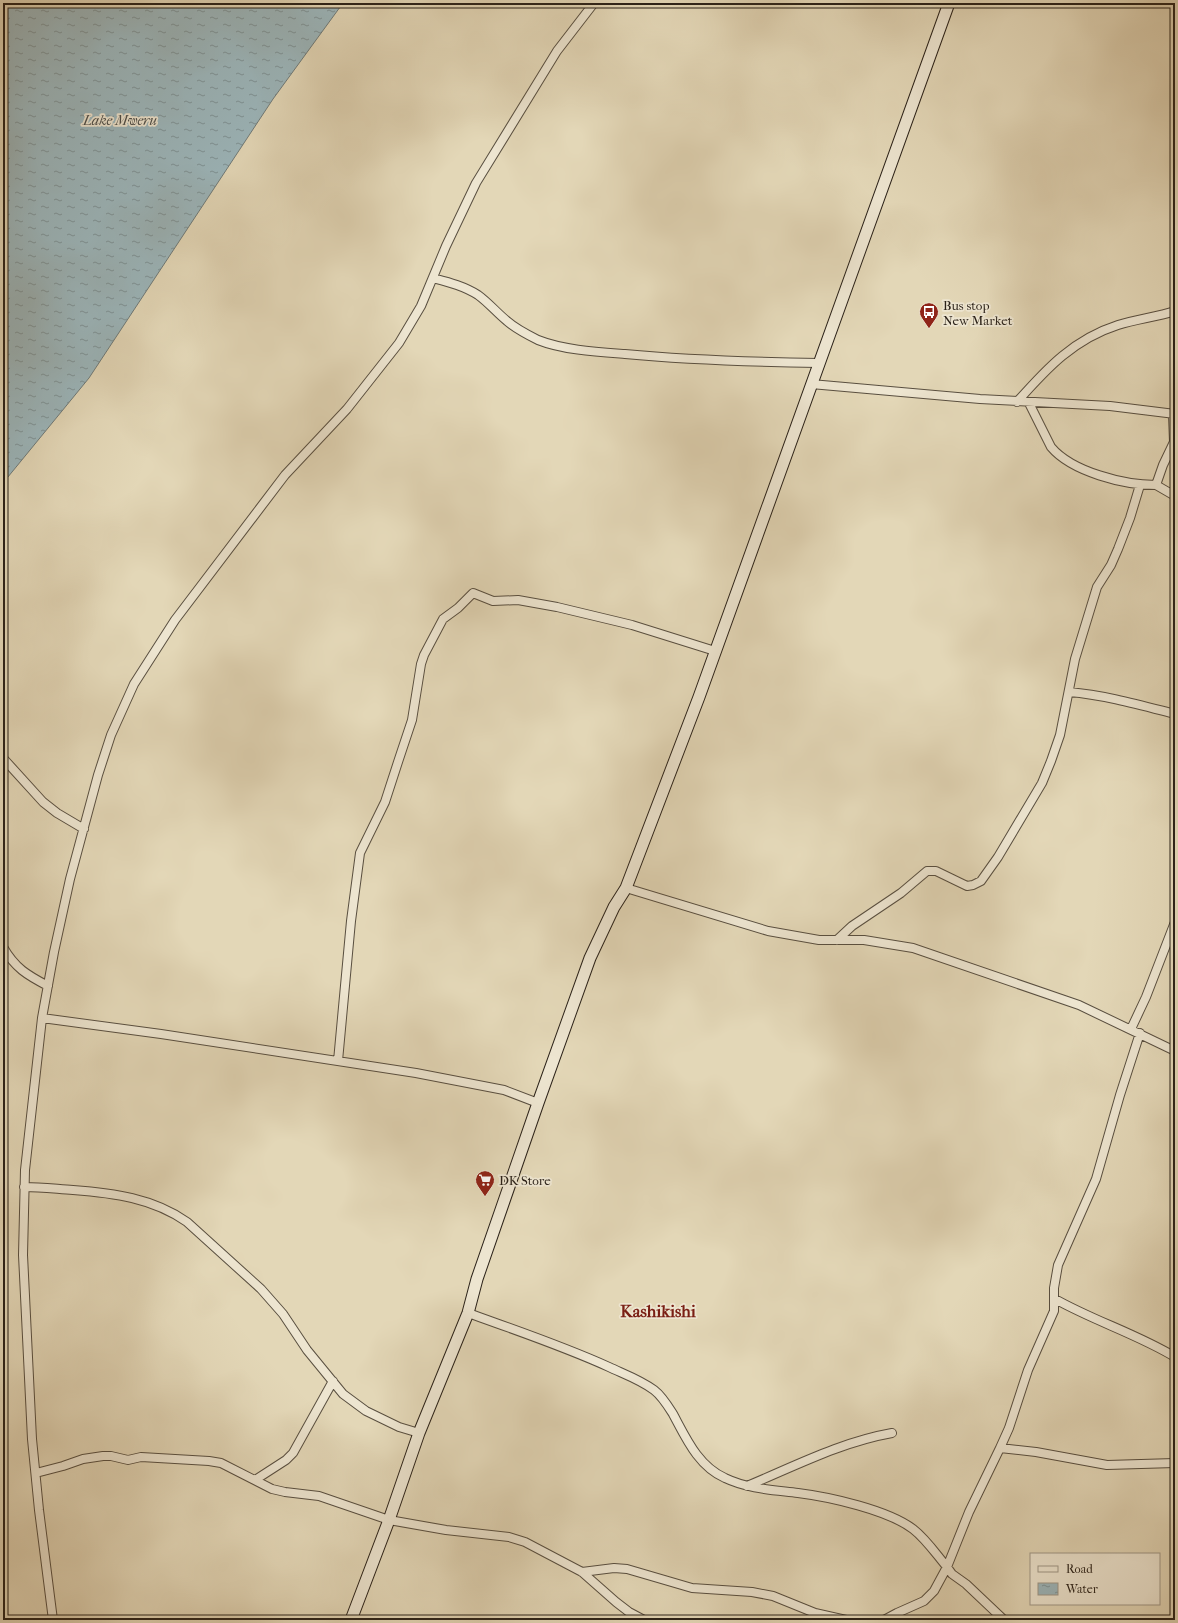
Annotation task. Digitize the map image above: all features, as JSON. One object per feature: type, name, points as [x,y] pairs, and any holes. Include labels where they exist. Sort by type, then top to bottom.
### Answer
[{"type":"main road","points":[[351,1620],[389,1520],[419,1433],[468,1313],[478,1279],[538,1103],[590,958],[614,907],[626,888],[715,651],[949,3]]},
{"type":"street","points":[[53,1620],[32,1425],[24,1255],[24,1187],[32,1099],[42,1018],[54,952],[70,879],[98,775],[111,735],[134,684],[175,620],[280,481],[346,409],[400,344],[421,306],[476,183],[557,51],[594,3]]},
{"type":"street","points":[[433,278],[460,286],[478,296],[508,322],[523,332],[539,340],[560,346],[606,353],[703,360],[818,363]]},
{"type":"street","points":[[1017,402],[1044,370],[1069,349],[1095,333],[1119,325],[1175,311]]},
{"type":"street","points":[[811,384],[1017,402],[1110,406],[1174,414],[1174,442],[1163,464],[1156,486]]},
{"type":"street","points":[[1029,402],[1051,447],[1061,457],[1079,468],[1117,480],[1140,485],[1156,486],[1175,496]]},
{"type":"street","points":[[837,940],[852,926],[901,893],[927,871],[936,871],[967,886],[973,885],[981,880],[998,857],[1042,783],[1051,761],[1060,735],[1075,659],[1097,587],[1111,566],[1130,518],[1140,485]]},
{"type":"street","points":[[338,1061],[351,921],[360,853],[385,802],[412,720],[421,664],[443,619],[458,608],[473,593],[494,601],[518,600],[632,625],[715,651]]},
{"type":"street","points":[[1069,692],[1088,693],[1115,698],[1175,714]]},
{"type":"street","points":[[3,758],[56,813],[84,829]]},
{"type":"street","points":[[626,888],[768,931],[819,940],[864,940],[913,948],[1073,1002],[1175,1051]]},
{"type":"street","points":[[1131,1029],[1146,997],[1175,922]]},
{"type":"street","points":[[3,947],[20,970],[48,986]]},
{"type":"street","points":[[42,1018],[416,1073],[504,1090],[538,1103]]},
{"type":"street","points":[[884,1620],[897,1612],[924,1601],[934,1591],[947,1567],[969,1512],[1009,1428],[1028,1370],[1054,1311],[1054,1288],[1058,1265],[1096,1179],[1120,1095],[1140,1033]]},
{"type":"street","points":[[24,1187],[99,1192],[138,1200],[164,1208],[174,1213],[187,1222],[261,1288],[283,1314],[307,1350],[343,1394],[366,1411],[399,1427],[419,1433]]},
{"type":"street","points":[[1055,1299],[1076,1311],[1126,1332],[1175,1357]]},
{"type":"street","points":[[468,1313],[589,1358],[631,1377],[655,1391],[667,1404],[694,1453],[713,1471],[724,1478],[747,1486],[823,1496],[898,1520],[913,1529],[926,1541],[952,1574],[966,1584],[1004,1620]]},
{"type":"street","points":[[255,1480],[286,1460],[293,1453],[333,1381]]},
{"type":"street","points":[[747,1486],[841,1446],[868,1437],[892,1433]]},
{"type":"street","points":[[1000,1448],[1036,1452],[1107,1465],[1175,1462]]},
{"type":"street","points":[[36,1473],[83,1459],[111,1456],[128,1460],[141,1457],[221,1463],[272,1489],[319,1496],[389,1520],[446,1530],[509,1537],[525,1542],[582,1572],[616,1602],[629,1612],[644,1620]]},
{"type":"street","points":[[582,1572],[614,1568],[627,1569],[692,1588],[752,1592],[773,1596],[815,1613],[846,1620]]},
{"type":"street","points":[[629,1612],[632,1620]]},
{"type":"water","name":"Lake Mweru","points":[[3,3],[343,3],[273,99],[89,378],[3,483]]},
{"type":"place","name":"Bus stop New Market","points":[[929,329]]},
{"type":"place","name":"DK Store","points":[[485,1197]]},
{"type":"district","name":"Kashikishi","points":[[658,1311]]}]
